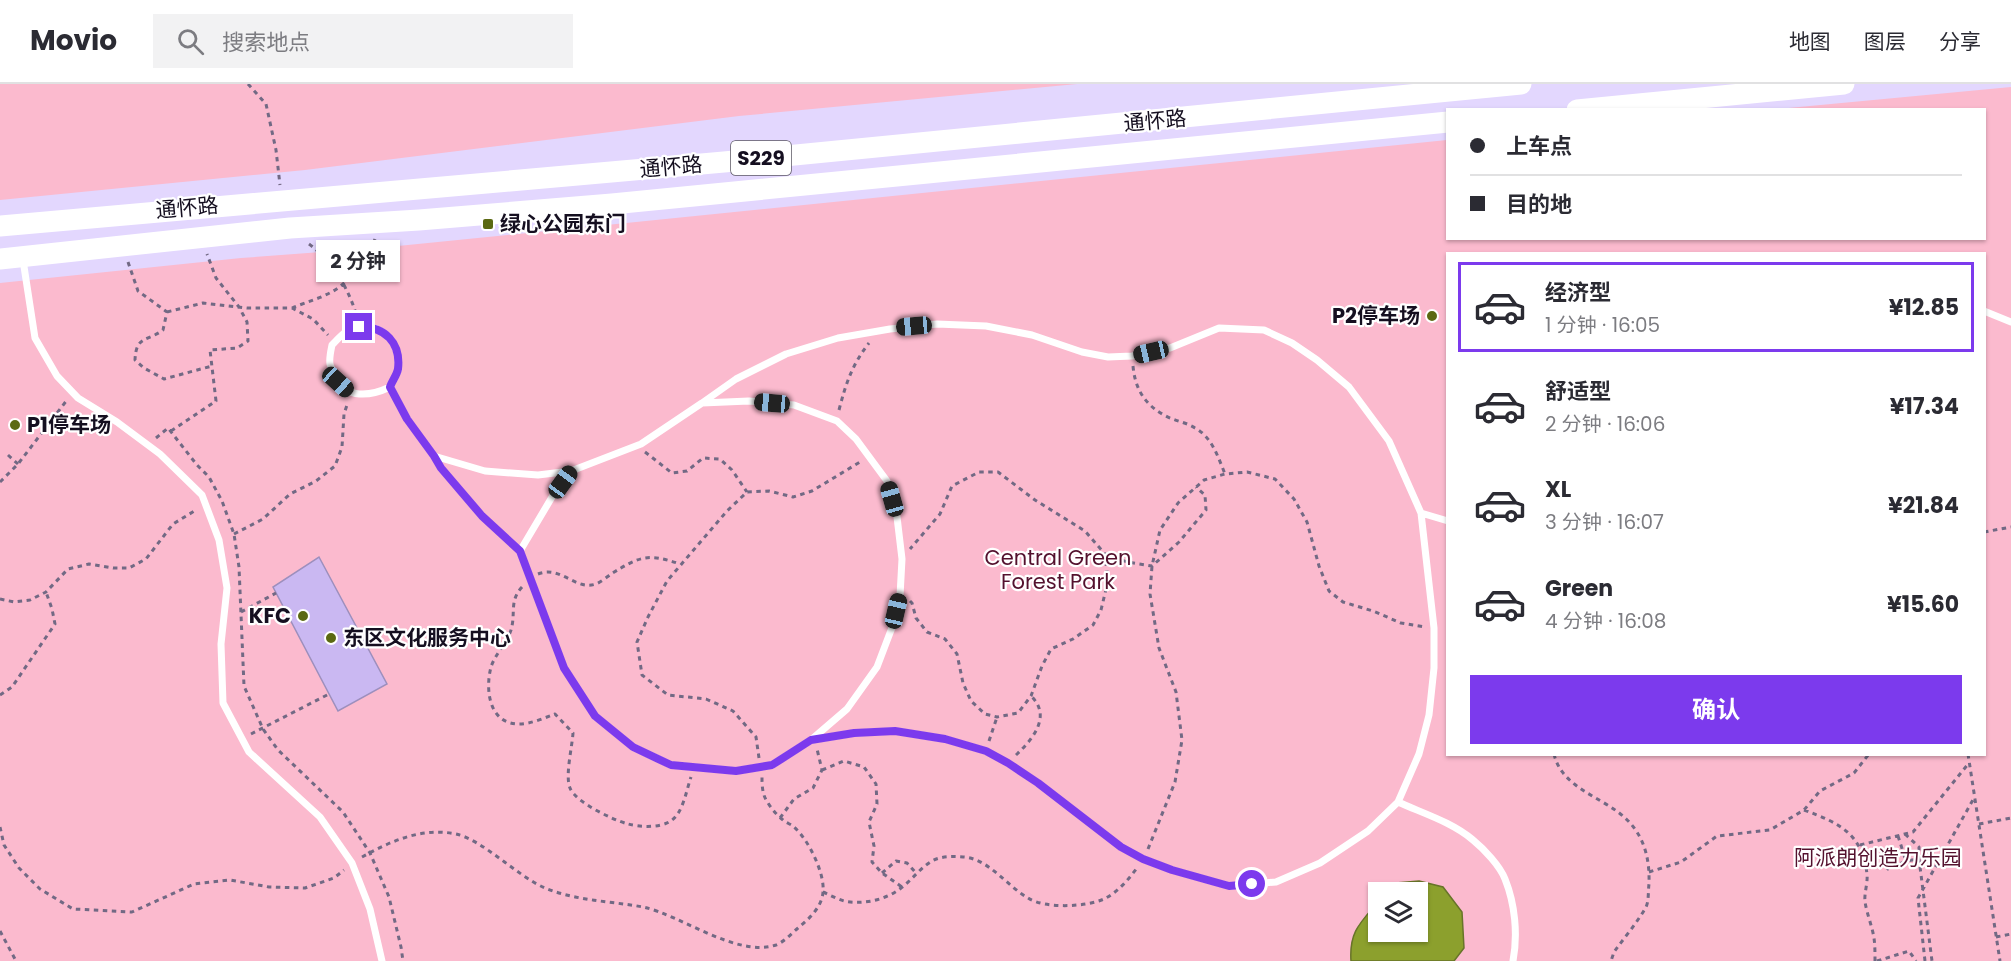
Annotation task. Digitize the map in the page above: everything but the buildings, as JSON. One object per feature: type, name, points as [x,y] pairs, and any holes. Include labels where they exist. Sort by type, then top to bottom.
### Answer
[{"type":"main road","name":"通怀路","points":[[0,226],[700,164],[1521,84]]},
{"type":"main road","points":[[1598,108],[1844,84]]},
{"type":"main road","name":"通怀路","points":[[0,259],[290,228],[612,204],[1446,122]]},
{"type":"lane","points":[[22,257],[35,338],[57,376],[78,398],[160,453],[202,495],[219,540],[227,588],[221,644],[223,703],[249,752],[320,817],[352,863],[370,909],[382,961]]},
{"type":"lane","points":[[1986,312],[2011,321]]},
{"type":"lane","points":[[434,456],[485,471],[538,475],[571,471],[641,444],[736,380],[786,354],[838,338],[890,329],[937,324],[986,326],[1032,335],[1082,352],[1108,357],[1132,356],[1170,348],[1220,328],[1264,330],[1292,343],[1317,360],[1349,387],[1389,441],[1421,513],[1434,628],[1434,668],[1429,715],[1419,754],[1398,802],[1368,831],[1320,863],[1276,882],[1229,886],[1172,870],[1143,859],[1121,847],[1038,783],[986,751],[945,739],[895,731],[854,733],[811,740]]},
{"type":"lane","points":[[359,327],[371,327],[383,332],[393,341],[398,357],[398,371],[390,387],[366,395],[350,393],[338,382],[330,364],[332,345],[345,333],[359,327]]},
{"type":"lane","points":[[390,387],[407,419],[441,468],[482,516],[520,551],[564,668],[595,716],[633,747],[671,765],[736,771],[772,765],[811,740],[847,709],[876,667],[893,625],[900,596],[902,559],[897,517],[886,481],[870,456],[837,421],[794,405],[749,401],[702,403]]},
{"type":"lane","points":[[520,551],[555,492],[571,471]]},
{"type":"lane","points":[[1421,513],[1446,519]]},
{"type":"lane","points":[[1398,802],[1445,823],[1472,839],[1504,877],[1514,912],[1516,946],[1513,961]]},
{"type":"path","points":[[248,84],[266,104],[276,150],[281,200]]},
{"type":"path","points":[[125,246],[129,268],[138,291],[167,312],[203,303],[239,307],[291,308],[344,284],[372,246],[383,222]]},
{"type":"path","points":[[290,228],[323,255],[344,284],[352,298],[359,327]]},
{"type":"path","points":[[171,431],[216,401],[210,350],[237,348],[248,341],[247,322],[239,307],[216,278],[200,237]]},
{"type":"path","points":[[291,308],[314,319],[330,338],[332,345]]},
{"type":"path","points":[[167,312],[163,330],[141,340],[135,351],[135,360],[164,379],[212,366]]},
{"type":"path","points":[[837,421],[844,391],[856,360],[873,340],[890,329]]},
{"type":"path","points":[[1132,356],[1135,382],[1143,399],[1164,415],[1196,428],[1213,445],[1225,474]]},
{"type":"path","points":[[0,482],[18,464],[72,392]]},
{"type":"path","points":[[219,540],[263,519],[290,494],[316,481],[335,466],[342,447],[344,414],[350,393]]},
{"type":"path","points":[[147,444],[168,428],[209,477],[222,501],[234,534],[239,567],[244,687],[263,729],[279,750],[343,812],[370,853],[389,897],[403,961]]},
{"type":"path","points":[[641,444],[646,454],[672,473],[687,471],[703,458],[720,459],[732,470],[747,492]]},
{"type":"path","points":[[8,455],[18,464]]},
{"type":"path","points":[[0,827],[4,845],[19,868],[40,889],[73,909],[132,912],[194,884],[230,880],[269,887],[305,888],[334,878],[352,863],[395,841],[423,833],[442,832],[459,835],[477,844],[510,868],[544,887],[577,898],[645,908],[736,943],[757,947],[777,944],[801,925],[818,907],[823,892],[821,873],[810,849],[795,828],[780,819],[764,796],[756,737],[733,711],[706,699],[668,695],[642,675],[637,642],[667,581],[727,511],[747,492],[769,491],[793,497],[812,491],[870,456]]},
{"type":"path","points":[[902,559],[940,514],[952,486],[979,472],[998,472],[1035,500],[1085,531],[1105,554],[1152,566]]},
{"type":"path","points":[[823,892],[845,901],[870,902],[889,896],[934,860],[951,856],[972,857],[1030,900],[1049,905],[1075,905],[1104,899],[1126,883],[1143,859],[1175,782],[1182,740],[1176,692],[1159,648],[1150,594],[1152,566],[1160,530],[1178,503],[1204,480],[1225,474],[1247,472],[1275,479],[1294,499],[1307,522],[1319,566],[1329,591],[1344,602],[1401,623],[1434,628]]},
{"type":"path","points":[[1152,566],[1179,542],[1206,510],[1205,495],[1196,487]]},
{"type":"path","points":[[0,599],[14,602],[30,600],[46,592],[68,569],[89,564],[129,568],[146,559],[173,524],[206,505]]},
{"type":"path","points":[[1986,532],[2011,527]]},
{"type":"path","points":[[900,596],[912,603],[916,618],[927,632],[945,639],[957,654],[963,683],[971,702],[985,714],[997,717],[1018,712],[1031,696],[1051,649],[1073,639],[1093,625],[1101,610],[1108,581],[1105,554]]},
{"type":"path","points":[[0,695],[12,687],[55,624],[46,592]]},
{"type":"path","points":[[224,622],[276,593]]},
{"type":"path","points":[[241,738],[329,694]]},
{"type":"path","points":[[1008,763],[1033,738],[1041,715],[1039,703],[1031,696]]},
{"type":"path","points":[[986,751],[997,717]]},
{"type":"path","points":[[780,819],[794,799],[813,789],[822,770],[819,752],[811,740]]},
{"type":"path","points":[[1554,756],[1568,779],[1618,812],[1638,832],[1648,854],[1647,905],[1614,952],[1611,961]]},
{"type":"path","points":[[1649,872],[1681,862],[1717,836],[1770,830],[1804,810],[1820,791],[1854,773],[1867,756]]},
{"type":"path","points":[[1968,756],[2000,961]]},
{"type":"path","points":[[822,770],[844,761],[864,766],[876,784],[877,804],[869,822],[874,846],[872,862],[882,873],[902,887]]},
{"type":"path","points":[[1860,845],[1913,832],[1969,763]]},
{"type":"path","points":[[1925,961],[1918,898],[1975,797]]},
{"type":"path","points":[[1804,810],[1834,821],[1852,835],[1860,845],[1868,877],[1865,900],[1875,940],[1876,961],[1909,951],[1917,961]]},
{"type":"path","points":[[1979,824],[2011,819]]},
{"type":"path","points":[[1905,834],[1919,847],[1932,961]]},
{"type":"path","points":[[1898,836],[1906,861]]},
{"type":"path","points":[[1865,859],[1881,856],[1888,868],[1919,859]]},
{"type":"path","points":[[882,873],[896,861],[907,863],[916,873]]},
{"type":"path","points":[[0,931],[16,961]]},
{"type":"path","points":[[1996,937],[2011,934]]},
{"type":"green space","points":[[0,84],[1077,84],[739,116],[305,170],[0,200]]},
{"type":"green space","name":"Central Green Forest Park","points":[[2011,87],[2011,961],[0,961],[0,283],[241,258],[388,247],[1446,140],[1446,240],[1986,240],[1986,108],[1788,108]]},
{"type":"shaded area","points":[[1428,883],[1443,887],[1462,912],[1464,948],[1454,961],[1351,961],[1352,942],[1361,922],[1368,914],[1368,942],[1428,942]]},
{"type":"place","name":"绿心公园东门","points":[[488,224]]},
{"type":"place","name":"P2停车场","points":[[1432,316]]},
{"type":"place","name":"P1停车场","points":[[15,425]]},
{"type":"place","name":"KFC","points":[[303,616]]},
{"type":"place","name":"东区文化服务中心","points":[[331,638]]},
{"type":"route","points":[[359,327],[371,327],[383,332],[393,341],[398,357],[398,371],[390,387],[407,419],[441,468],[482,516],[520,551],[564,668],[595,716],[633,747],[671,765],[736,771],[772,765],[811,740],[854,733],[895,731],[945,739],[986,751],[1008,763],[1038,783],[1121,847],[1143,859],[1172,870],[1229,886],[1252,884]]},
{"type":"park label","name":"阿派朗创造力乐园","points":[[1878,858]]}]
